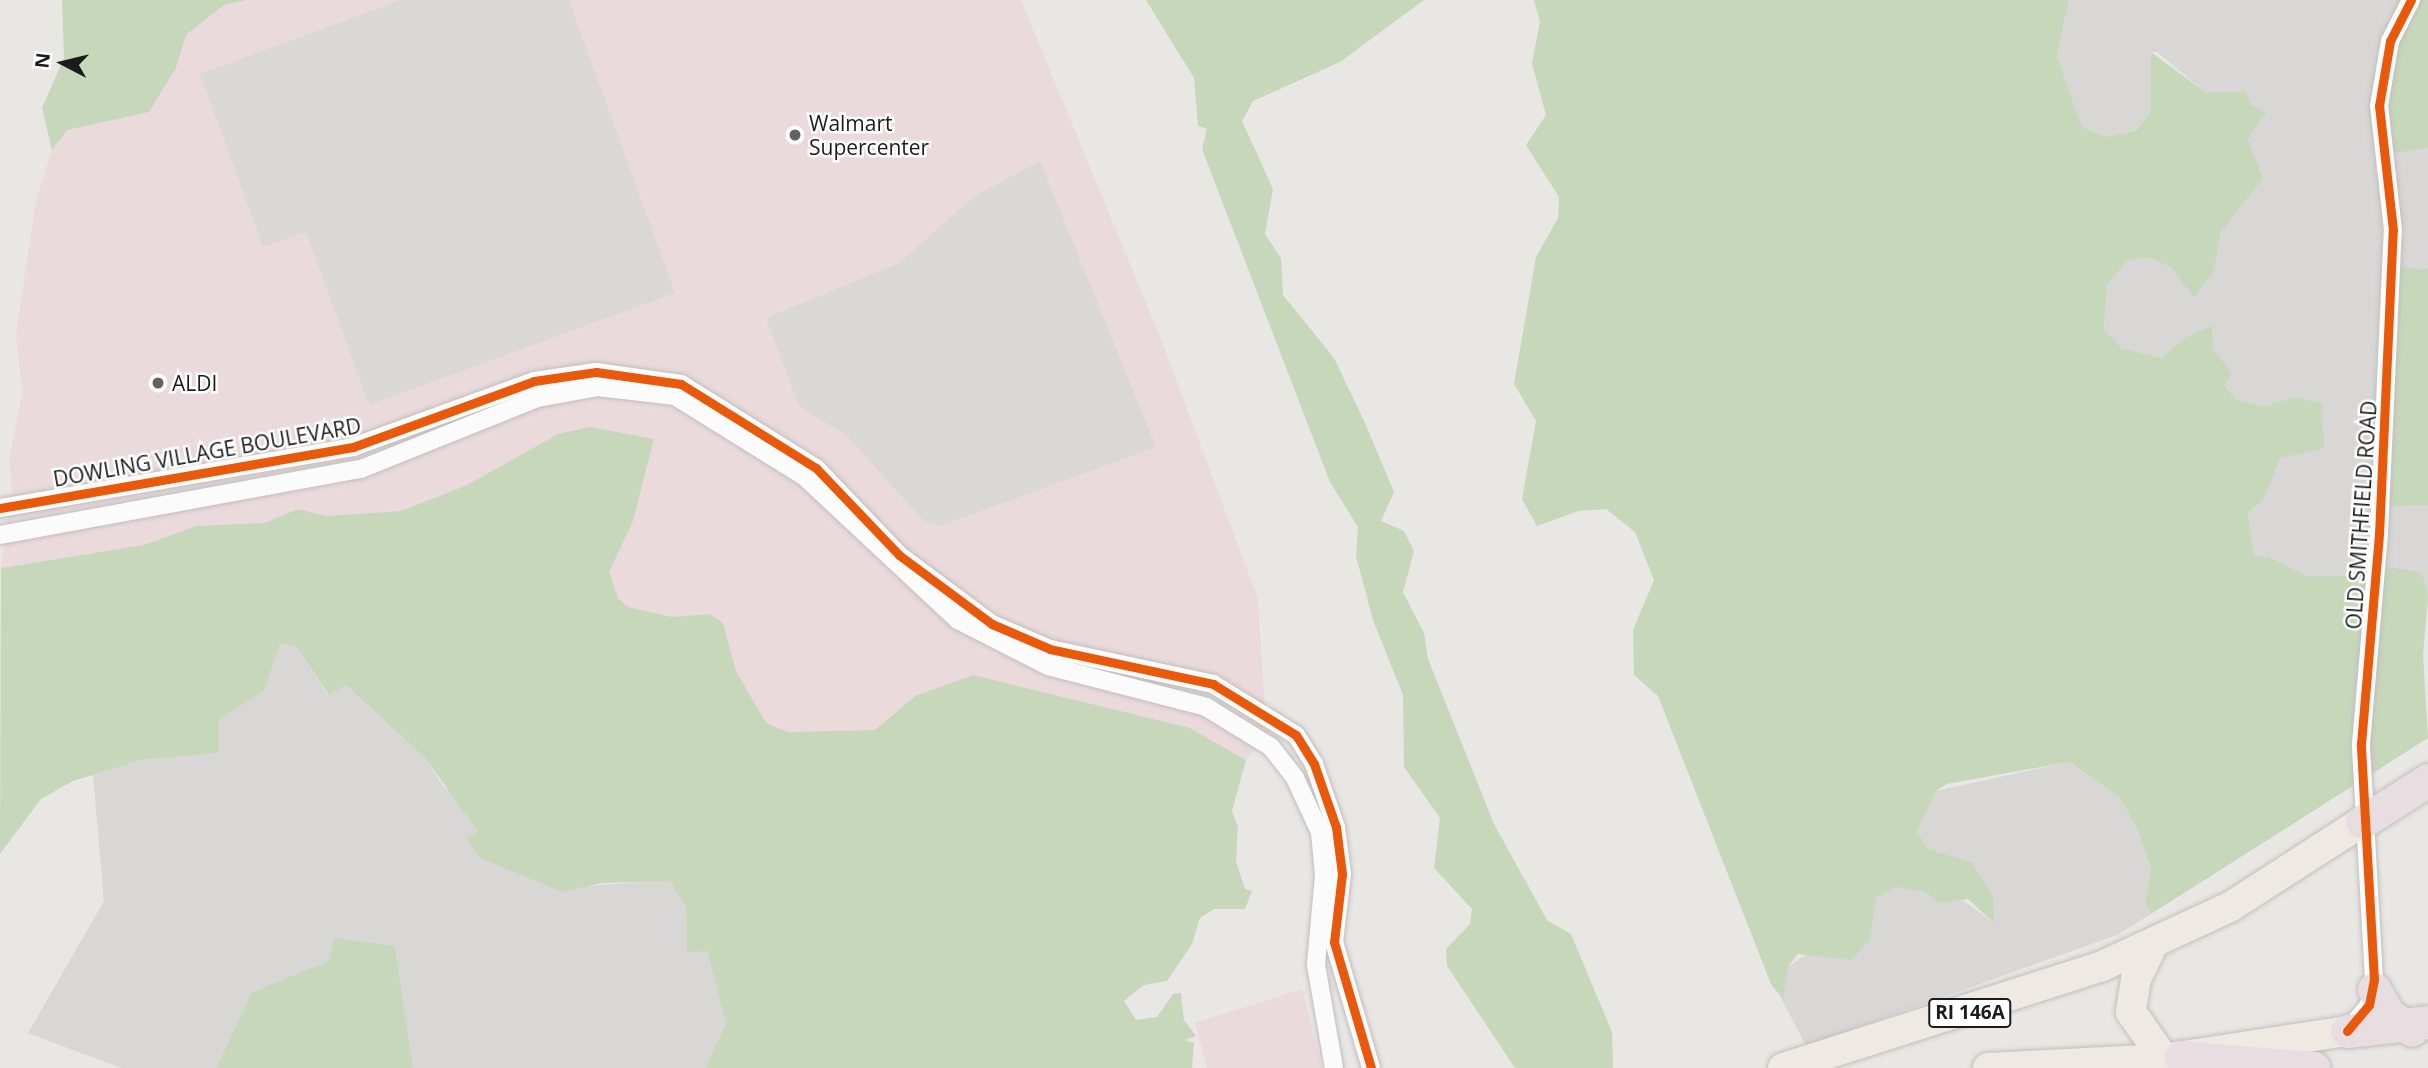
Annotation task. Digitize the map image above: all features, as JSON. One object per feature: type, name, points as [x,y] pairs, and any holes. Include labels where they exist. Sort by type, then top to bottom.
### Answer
[{"type":"highway","name":"RI 146A","points":[[2362,822],[2428,780]]},
{"type":"highway","points":[[2374,989],[2418,1027]]},
{"type":"highway","points":[[2347,1031],[2418,1027]]},
{"type":"highway","points":[[2172,1058],[2314,1068]]},
{"type":"main road","name":"RI 146A","points":[[1783,1068],[2011,1000],[2153,944],[2265,887],[2362,822]]},
{"type":"main road","points":[[2153,944],[2136,978],[2131,1012],[2172,1058]]},
{"type":"main road","points":[[1988,1068],[2172,1058],[2347,1031]]},
{"type":"street","name":"OLD SMITHFIELD ROAD","points":[[2374,989],[2362,822],[2361,744],[2380,521],[2393,230],[2379,106],[2390,41],[2411,0]]},
{"type":"street","name":"DOWLING VILLAGE BOULEVARD","points":[[0,508],[353,447],[534,381],[596,372],[681,384],[816,468],[899,555],[992,624],[1050,649],[1213,684],[1296,735],[1314,764],[1336,827],[1342,874],[1334,942],[1347,998],[1371,1068]]},
{"type":"street","name":"DOWLING VILLAGE BOULEVARD","points":[[0,535],[361,469],[538,398],[598,387],[675,396],[805,477],[958,620],[1048,666],[1206,707],[1271,747],[1295,778],[1320,832],[1321,1006],[1334,1068]]},
{"type":"street","points":[[2347,1031],[2370,1005],[2374,989]]},
{"type":"street","points":[[1321,1006],[1347,998]]},
{"type":"shaded area","points":[[246,0],[1021,0],[1163,344],[1258,599],[1265,710],[1274,728],[1246,760],[1190,728],[973,675],[915,696],[876,730],[788,732],[766,723],[736,671],[723,623],[710,614],[672,617],[628,607],[618,598],[609,572],[648,468],[558,434],[467,485],[401,511],[326,516],[298,509],[264,523],[196,526],[144,545],[1,568],[12,489],[9,460],[22,393],[16,334],[36,199],[52,150],[66,130],[149,112],[176,68],[186,35],[224,5]]},
{"type":"shaded area","points":[[401,0],[569,0],[675,293],[369,405],[306,232],[263,247],[200,74]]},
{"type":"shaded area","points":[[2069,0],[2409,0],[2389,154],[2428,148],[2428,269],[2390,266],[2383,507],[2428,505],[2428,598],[2375,575],[2307,576],[2270,557],[2254,557],[2248,513],[2264,499],[2297,397],[2264,406],[2237,400],[2224,385],[2232,373],[2213,349],[2180,349],[2162,358],[2121,348],[2104,330],[2107,285],[2128,260],[2150,258],[2172,268],[2195,297],[2214,271],[2221,232],[2263,179],[2249,152],[2246,93],[2206,93],[2157,52],[2151,52],[2151,111],[2135,130],[2107,137],[2082,127],[2057,56]]},
{"type":"shaded area","points":[[1040,161],[1156,447],[940,526],[924,521],[847,436],[799,406],[766,318],[899,263],[975,196]]},
{"type":"shaded area","points":[[280,644],[296,646],[328,695],[346,685],[425,758],[443,786],[573,887],[670,880],[686,907],[687,951],[707,951],[726,1023],[705,1068],[413,1068],[395,947],[334,938],[330,961],[252,992],[216,1068],[121,1068],[28,1033],[104,901],[93,775],[142,760],[219,753],[219,720],[264,691]]},
{"type":"shaded area","points":[[2068,762],[2120,798],[2137,828],[2151,869],[2145,903],[2151,914],[2117,935],[1806,1046],[1779,994],[1788,967],[1811,951],[1851,959],[1868,934],[1876,898],[1896,887],[1925,892],[1939,903],[1957,896],[1993,922],[1972,862],[1928,849],[1917,831],[1936,791]]},
{"type":"shaded area","points":[[1302,989],[1322,1068],[1207,1068],[1195,1023]]},
{"type":"green space","points":[[62,0],[246,0],[224,5],[186,35],[176,68],[149,112],[67,130],[52,150],[42,108],[64,58]]},
{"type":"green space","points":[[1146,0],[1424,0],[1340,62],[1253,101],[1242,121],[1273,189],[1265,234],[1281,258],[1283,295],[1334,358],[1365,423],[1394,492],[1381,521],[1404,531],[1414,551],[1403,592],[1424,633],[1428,659],[1494,824],[1547,920],[1571,934],[1612,1032],[1613,1068],[1515,1068],[1447,966],[1446,949],[1470,924],[1472,909],[1434,868],[1440,818],[1404,767],[1403,695],[1373,620],[1356,556],[1358,527],[1330,482],[1202,149],[1207,129],[1198,126],[1194,78]]},
{"type":"green space","points":[[1534,0],[2069,0],[2057,56],[2082,127],[2107,137],[2136,130],[2151,111],[2151,52],[2205,92],[2246,92],[2250,104],[2266,113],[2248,139],[2263,179],[2221,232],[2214,271],[2194,298],[2172,268],[2150,258],[2128,260],[2107,285],[2104,329],[2121,348],[2162,358],[2186,337],[2212,326],[2213,349],[2232,373],[2224,385],[2237,400],[2264,406],[2296,397],[2322,404],[2324,448],[2280,458],[2264,499],[2248,513],[2254,556],[2270,557],[2307,576],[2375,575],[2384,566],[2422,573],[2428,598],[2423,655],[2428,738],[2151,914],[2145,903],[2151,869],[2137,828],[2120,798],[2069,762],[1947,784],[1936,791],[1917,831],[1928,849],[1972,862],[1993,898],[1994,923],[1968,899],[1939,903],[1925,892],[1896,887],[1876,898],[1870,940],[1851,960],[1798,954],[1788,967],[1783,999],[1771,984],[1658,696],[1634,675],[1633,630],[1654,580],[1635,532],[1606,509],[1579,511],[1537,526],[1522,499],[1536,421],[1514,384],[1536,257],[1558,218],[1559,197],[1526,145],[1546,115],[1532,64],[1540,21]]},
{"type":"green space","points":[[2409,0],[2428,0],[2428,148],[2389,154],[2391,30]]},
{"type":"green space","points":[[2390,266],[2428,269],[2428,505],[2383,507]]},
{"type":"green space","points":[[590,427],[654,439],[633,521],[609,572],[618,598],[628,607],[672,617],[710,614],[723,623],[736,671],[766,723],[788,732],[875,730],[915,696],[973,675],[1190,728],[1246,760],[1232,811],[1238,827],[1236,861],[1245,889],[1252,891],[1245,909],[1214,909],[1200,918],[1192,944],[1167,981],[1144,985],[1124,1001],[1136,1020],[1157,1017],[1173,994],[1181,993],[1184,1020],[1196,1036],[1185,1040],[1194,1043],[1192,1068],[705,1068],[726,1023],[707,951],[687,952],[686,907],[670,881],[602,883],[563,892],[480,858],[466,839],[478,831],[425,758],[346,685],[329,695],[296,646],[280,644],[264,691],[219,720],[219,753],[142,760],[73,781],[41,799],[0,854],[1,568],[144,545],[196,526],[264,523],[298,509],[326,516],[401,511],[467,485],[558,434]]},
{"type":"green space","points":[[334,938],[395,946],[413,1068],[216,1068],[252,992],[329,961]]},
{"type":"cycle path","points":[[2347,1031],[2369,1005],[2374,980],[2361,744],[2379,534],[2393,230],[2379,106],[2390,41],[2411,0]]},
{"type":"cycle path","points":[[0,508],[353,447],[534,381],[596,372],[681,384],[816,468],[899,555],[992,624],[1050,649],[1213,684],[1296,735],[1314,764],[1336,827],[1342,874],[1334,942],[1371,1068]]},
{"type":"place","name":"Walmart Supercenter","points":[[795,135]]},
{"type":"place","name":"ALDI","points":[[158,383]]}]
